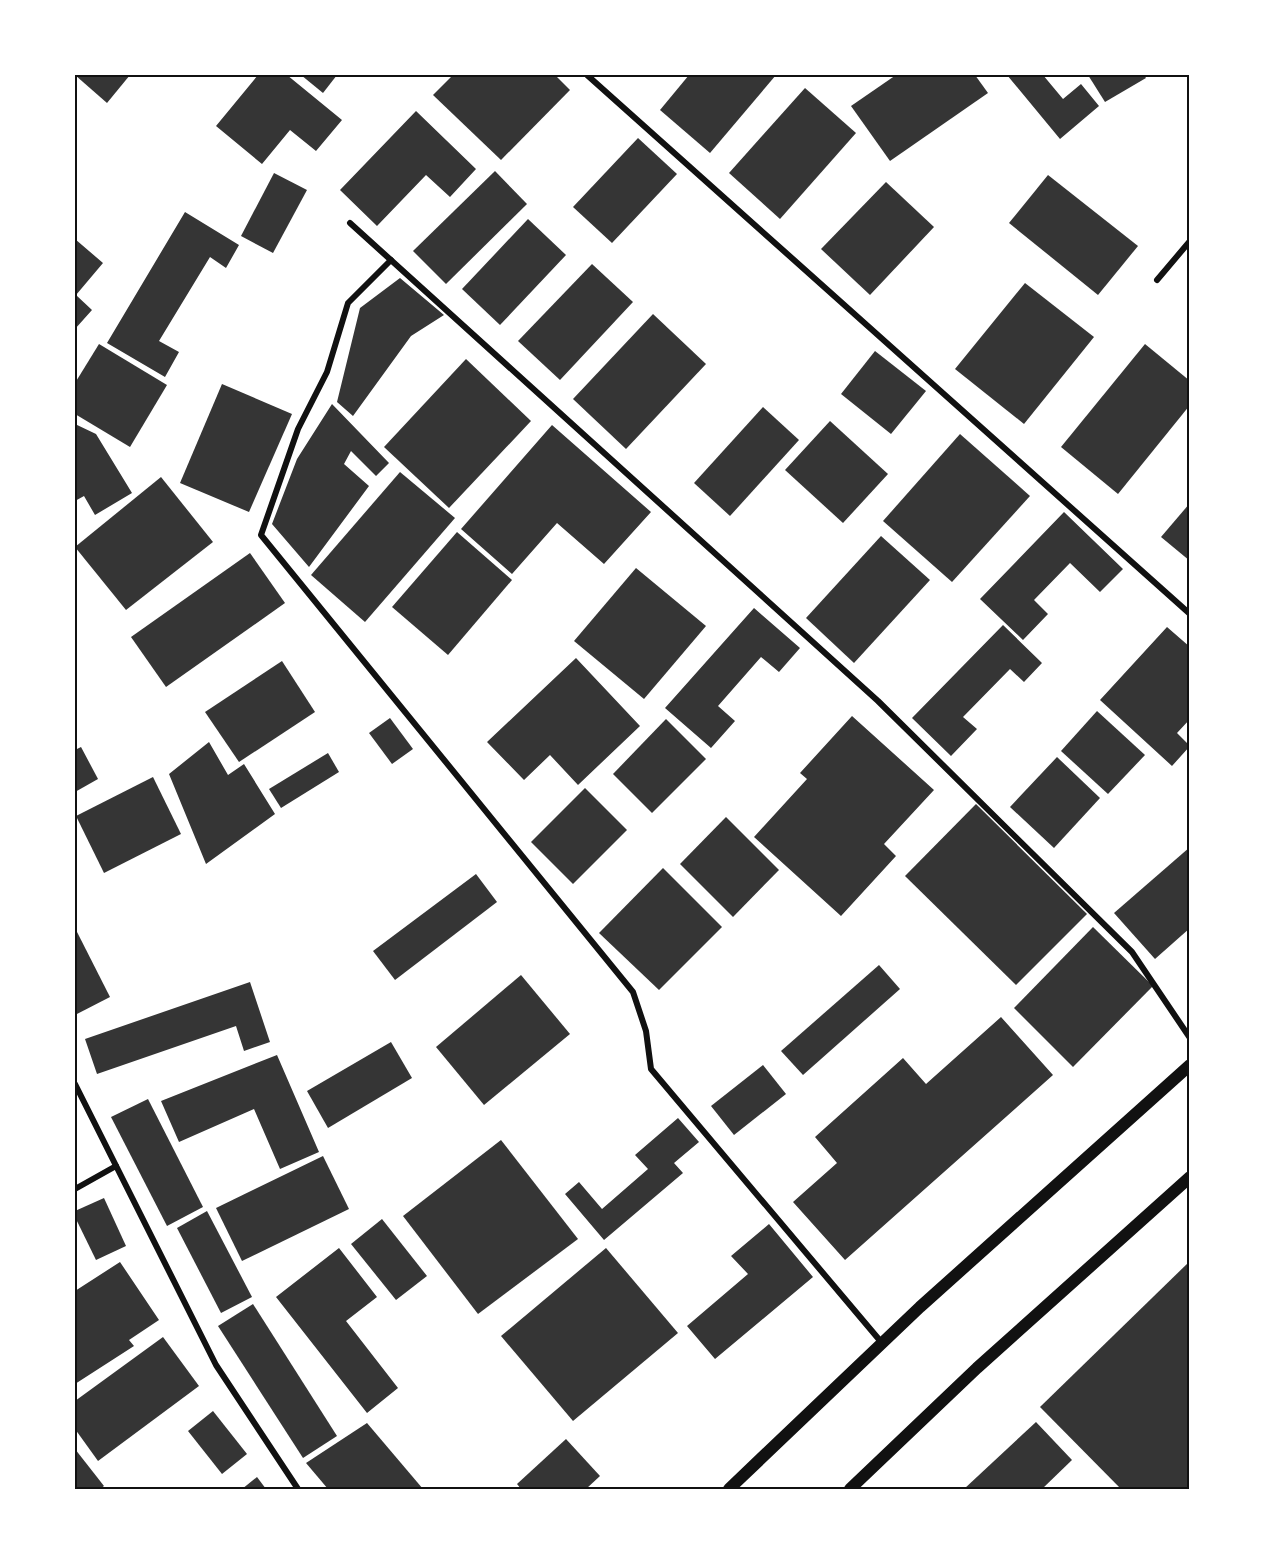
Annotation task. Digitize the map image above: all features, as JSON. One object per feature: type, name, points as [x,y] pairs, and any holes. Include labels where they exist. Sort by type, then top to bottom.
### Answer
[{"type":"main road","points":[[729,1489],[882,1342],[1190,1065]]},
{"type":"main road","points":[[850,1489],[977,1368],[1190,1176]]},
{"type":"street","points":[[587,75],[1190,614]]},
{"type":"street","points":[[350,223],[878,701],[1132,952],[1190,1038]]},
{"type":"street","points":[[1157,280],[1190,241]]},
{"type":"street","points":[[391,260],[348,303],[327,372],[298,429],[261,535],[633,992],[646,1031],[651,1069],[882,1342]]},
{"type":"street","points":[[75,1084],[216,1365],[298,1489]]},
{"type":"street","points":[[75,1189],[116,1166]]},
{"type":"building","points":[[75,75],[130,75],[107,103]]},
{"type":"building","points":[[258,75],[287,75],[342,120],[316,151],[290,130],[262,164],[216,126]]},
{"type":"building","points":[[301,75],[337,75],[323,93]]},
{"type":"building","points":[[453,75],[555,75],[570,90],[501,160],[433,95]]},
{"type":"building","points":[[689,75],[776,75],[710,153],[660,110]]},
{"type":"building","points":[[896,75],[975,75],[988,93],[890,161],[851,106]]},
{"type":"building","points":[[1007,75],[1043,75],[1063,99],[1081,84],[1099,106],[1060,139]]},
{"type":"building","points":[[1088,75],[1144,75],[1146,78],[1105,102]]},
{"type":"building","points":[[805,88],[856,133],[780,219],[729,173]]},
{"type":"building","points":[[416,111],[476,169],[450,197],[426,175],[377,226],[340,190]]},
{"type":"building","points":[[638,138],[677,174],[612,243],[573,207]]},
{"type":"building","points":[[495,171],[527,204],[446,284],[413,251]]},
{"type":"building","points":[[274,173],[307,190],[273,253],[241,236]]},
{"type":"building","points":[[1048,175],[1138,246],[1098,295],[1009,223]]},
{"type":"building","points":[[886,182],[934,227],[870,295],[821,249]]},
{"type":"building","points":[[185,212],[239,245],[226,268],[210,257],[159,341],[179,352],[165,377],[107,343]]},
{"type":"building","points":[[528,219],[566,255],[500,325],[462,289]]},
{"type":"building","points":[[75,239],[103,263],[76,295],[92,310],[75,329]]},
{"type":"building","points":[[592,264],[633,302],[560,380],[518,341]]},
{"type":"building","points":[[400,278],[444,315],[411,336],[353,416],[337,402],[360,308]]},
{"type":"building","points":[[1025,283],[1094,337],[1024,424],[955,369]]},
{"type":"building","points":[[653,314],[706,364],[626,449],[573,399]]},
{"type":"building","points":[[99,344],[167,385],[130,447],[75,414],[75,383]]},
{"type":"building","points":[[1145,344],[1190,381],[1190,405],[1118,494],[1061,447]]},
{"type":"building","points":[[875,351],[926,391],[891,434],[841,394]]},
{"type":"building","points":[[466,359],[531,421],[449,508],[384,447]]},
{"type":"building","points":[[222,384],[292,414],[249,512],[180,483]]},
{"type":"building","points":[[332,404],[389,463],[376,476],[351,451],[344,464],[369,486],[309,567],[272,524],[297,459]]},
{"type":"building","points":[[763,407],[799,440],[730,516],[694,483]]},
{"type":"building","points":[[830,421],[888,474],[843,523],[785,470]]},
{"type":"building","points":[[75,424],[96,434],[132,493],[95,515],[84,496],[75,501]]},
{"type":"building","points":[[552,425],[651,512],[604,564],[557,523],[512,574],[461,529]]},
{"type":"building","points":[[960,434],[1030,496],[952,582],[883,521]]},
{"type":"building","points":[[400,472],[455,518],[365,622],[311,575]]},
{"type":"building","points":[[161,477],[213,542],[126,610],[75,547]]},
{"type":"building","points":[[1190,503],[1190,561],[1161,537]]},
{"type":"building","points":[[1064,512],[1123,569],[1100,592],[1070,563],[1034,600],[1048,614],[1023,640],[980,599]]},
{"type":"building","points":[[457,532],[512,580],[448,655],[392,607]]},
{"type":"building","points":[[881,536],[930,580],[854,663],[806,618]]},
{"type":"building","points":[[250,553],[285,603],[166,687],[131,637]]},
{"type":"building","points":[[636,568],[706,626],[644,699],[574,641]]},
{"type":"building","points":[[754,608],[800,648],[779,672],[761,657],[718,706],[735,721],[711,748],[665,708]]},
{"type":"building","points":[[1003,625],[1042,663],[1024,682],[1010,669],[963,717],[977,729],[951,756],[912,718]]},
{"type":"building","points":[[1167,627],[1190,647],[1190,719],[1177,733],[1190,746],[1172,766],[1100,700]]},
{"type":"building","points":[[576,658],[640,726],[578,785],[550,755],[524,780],[487,742]]},
{"type":"building","points":[[282,661],[315,712],[239,762],[205,712]]},
{"type":"building","points":[[1097,711],[1145,755],[1108,794],[1061,751]]},
{"type":"building","points":[[852,716],[934,790],[884,844],[896,856],[841,916],[754,837],[807,779],[800,773]]},
{"type":"building","points":[[390,718],[413,749],[392,764],[369,733]]},
{"type":"building","points":[[666,719],[706,759],[652,813],[613,774]]},
{"type":"building","points":[[209,742],[228,775],[244,764],[275,814],[206,864],[169,774]]},
{"type":"building","points":[[81,747],[98,779],[75,792],[75,750]]},
{"type":"building","points":[[328,753],[339,772],[281,808],[269,789]]},
{"type":"building","points":[[1057,757],[1100,798],[1054,848],[1010,807]]},
{"type":"building","points":[[153,777],[181,834],[104,873],[76,816]]},
{"type":"building","points":[[585,788],[627,830],[573,884],[531,842]]},
{"type":"building","points":[[976,804],[1087,914],[1016,985],[905,876]]},
{"type":"building","points":[[726,817],[779,870],[733,917],[680,864]]},
{"type":"building","points":[[1190,847],[1190,928],[1155,959],[1114,913]]},
{"type":"building","points":[[663,868],[722,927],[659,990],[599,933]]},
{"type":"building","points":[[476,874],[497,902],[395,980],[373,951]]},
{"type":"building","points":[[1093,927],[1153,986],[1073,1067],[1014,1008]]},
{"type":"building","points":[[75,928],[110,997],[75,1015]]},
{"type":"building","points":[[879,965],[900,989],[803,1075],[781,1051]]},
{"type":"building","points":[[521,975],[570,1034],[484,1105],[436,1047]]},
{"type":"building","points":[[250,982],[270,1042],[244,1051],[236,1026],[97,1074],[85,1039]]},
{"type":"building","points":[[1001,1017],[1053,1075],[845,1260],[793,1202],[837,1163],[815,1137],[903,1058],[926,1084]]},
{"type":"building","points":[[391,1042],[412,1078],[328,1128],[307,1091]]},
{"type":"building","points":[[277,1055],[319,1152],[280,1169],[254,1109],[179,1142],[161,1101]]},
{"type":"building","points":[[763,1065],[786,1094],[734,1135],[711,1106]]},
{"type":"building","points":[[148,1099],[203,1207],[167,1226],[111,1117]]},
{"type":"building","points":[[678,1118],[699,1142],[674,1163],[683,1173],[604,1240],[565,1194],[579,1182],[602,1209],[648,1169],[635,1155]]},
{"type":"building","points":[[501,1140],[578,1239],[478,1314],[403,1216]]},
{"type":"building","points":[[323,1156],[349,1209],[242,1261],[216,1208]]},
{"type":"building","points":[[104,1198],[126,1246],[96,1260],[75,1217],[75,1211]]},
{"type":"building","points":[[207,1211],[252,1297],[221,1313],[177,1228]]},
{"type":"building","points":[[382,1219],[427,1276],[396,1300],[351,1244]]},
{"type":"building","points":[[769,1224],[813,1277],[715,1359],[687,1326],[748,1274],[731,1256]]},
{"type":"building","points":[[339,1248],[377,1297],[346,1321],[398,1388],[367,1413],[276,1297]]},
{"type":"building","points":[[606,1248],[678,1333],[573,1421],[501,1336]]},
{"type":"building","points":[[1190,1261],[1190,1489],[1121,1489],[1040,1407]]},
{"type":"building","points":[[120,1262],[159,1320],[129,1340],[134,1346],[75,1384],[75,1291]]},
{"type":"building","points":[[253,1304],[337,1436],[303,1458],[218,1326]]},
{"type":"building","points":[[163,1337],[199,1386],[98,1461],[75,1429],[75,1401]]},
{"type":"building","points":[[213,1411],[247,1454],[222,1474],[188,1431]]},
{"type":"building","points":[[1036,1422],[1072,1460],[1042,1489],[964,1489]]},
{"type":"building","points":[[367,1423],[423,1489],[328,1489],[306,1463]]},
{"type":"building","points":[[566,1439],[600,1476],[586,1489],[521,1489],[517,1484]]},
{"type":"building","points":[[75,1449],[104,1486],[100,1489],[75,1489]]},
{"type":"building","points":[[257,1477],[266,1489],[242,1489]]}]
